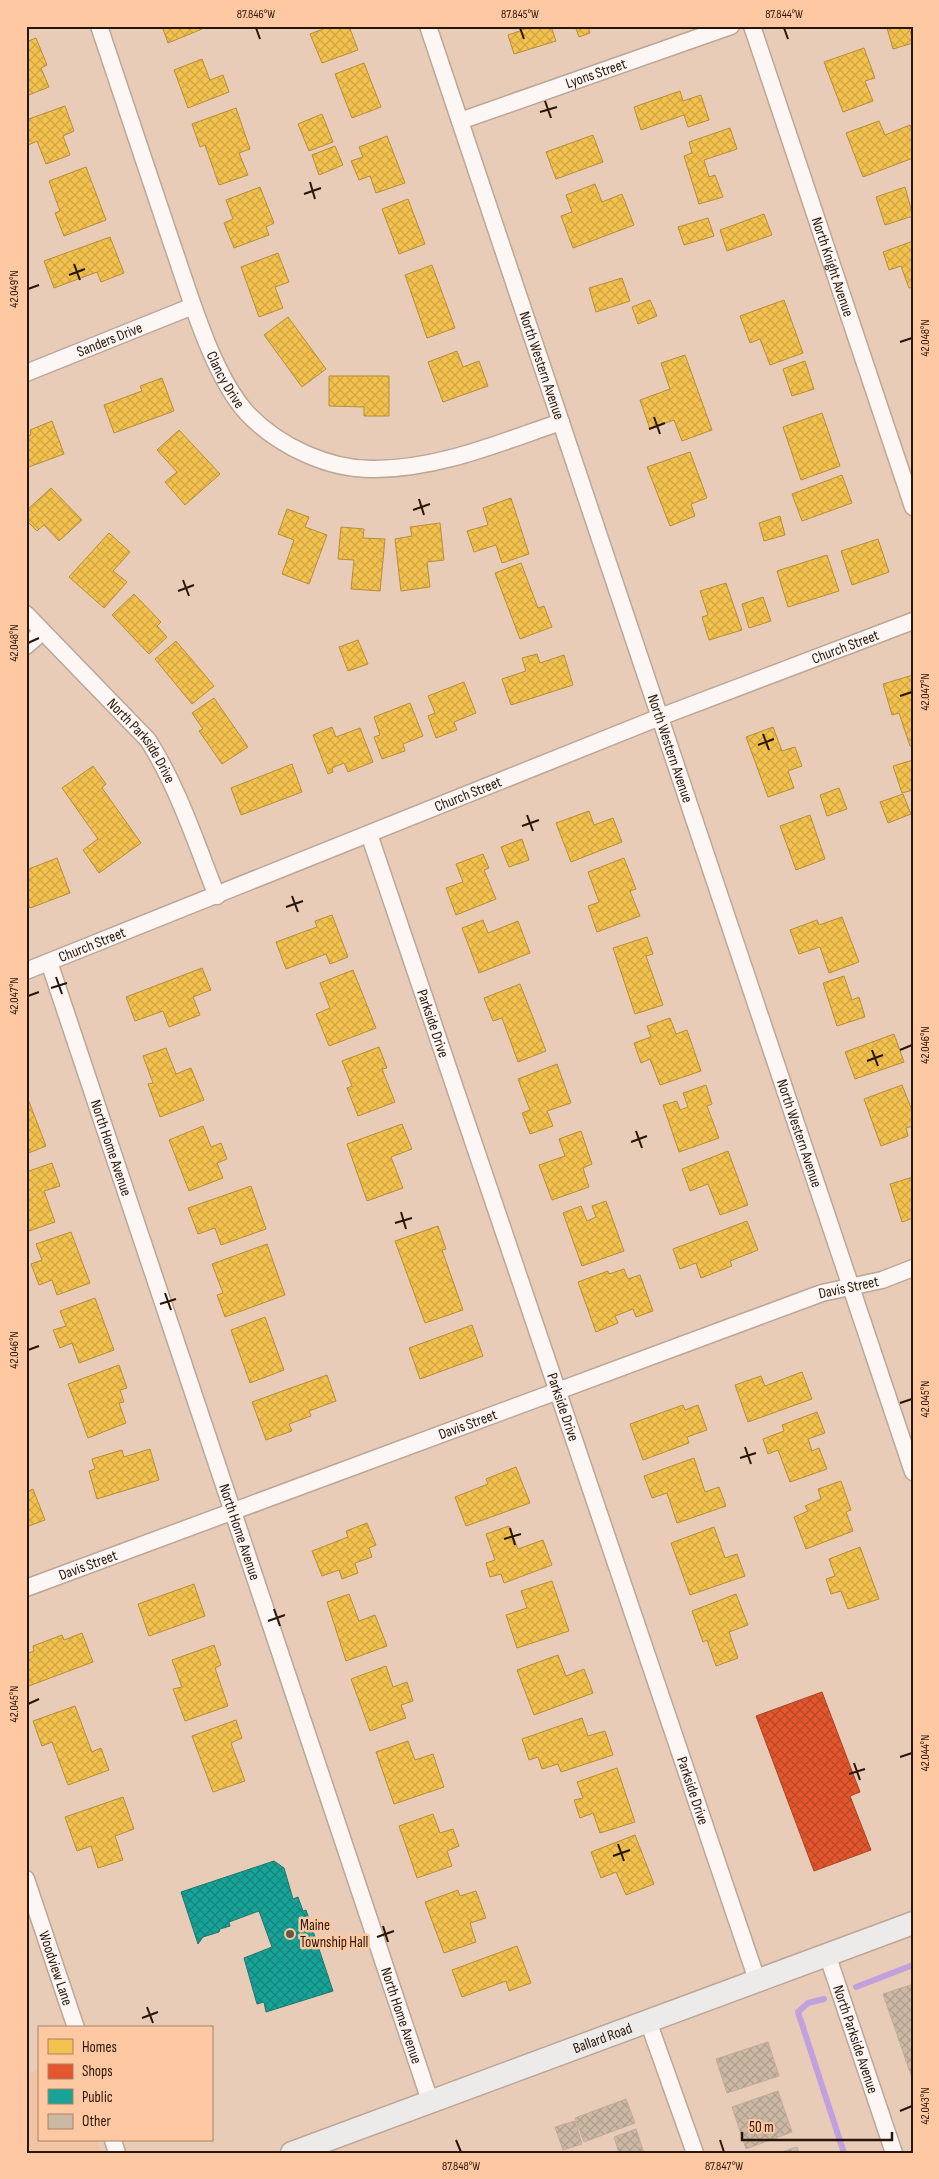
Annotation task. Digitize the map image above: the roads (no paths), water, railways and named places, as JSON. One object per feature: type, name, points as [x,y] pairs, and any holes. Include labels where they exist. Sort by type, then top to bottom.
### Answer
[{"type":"street","name":"Clancy Drive","points":[[99,26],[193,306],[222,376],[247,412],[273,436],[301,451],[336,465],[374,470],[411,467],[451,458],[561,422]]},
{"type":"street","name":"North Western Avenue","points":[[428,26],[913,1472]]},
{"type":"street","name":"Lyons Street","points":[[460,121],[731,26]]},
{"type":"street","name":"North Knight Avenue","points":[[752,26],[913,507]]},
{"type":"street","name":"Sanders Drive","points":[[26,373],[193,306]]},
{"type":"street","name":"North Parkside Drive","points":[[26,614],[148,740],[161,761],[188,820],[217,896]]},
{"type":"street","name":"Church Street","points":[[26,971],[660,717],[913,621]]},
{"type":"street","points":[[26,646],[42,632]]},
{"type":"street","name":"Parkside Drive","points":[[368,834],[757,1980]]},
{"type":"street","name":"North Home Avenue","points":[[49,962],[430,2101]]},
{"type":"street","name":"Davis Street","points":[[26,1588],[822,1293],[882,1280],[913,1268]]},
{"type":"street","name":"Woodview Lane","points":[[26,1879],[75,2026]]},
{"type":"street","name":"Ballard Road","points":[[292,2153],[913,1923]]},
{"type":"street","name":"North Parkside Avenue","points":[[827,1954],[894,2153]]},
{"type":"street","points":[[648,2021],[695,2153]]},
{"type":"waterway","points":[[856,1987],[913,1965]]},
{"type":"waterway","points":[[824,1999],[808,2003],[798,2012],[844,2153]]},
{"type":"place","name":"Maine Township Hall","points":[[290,1934]]}]
